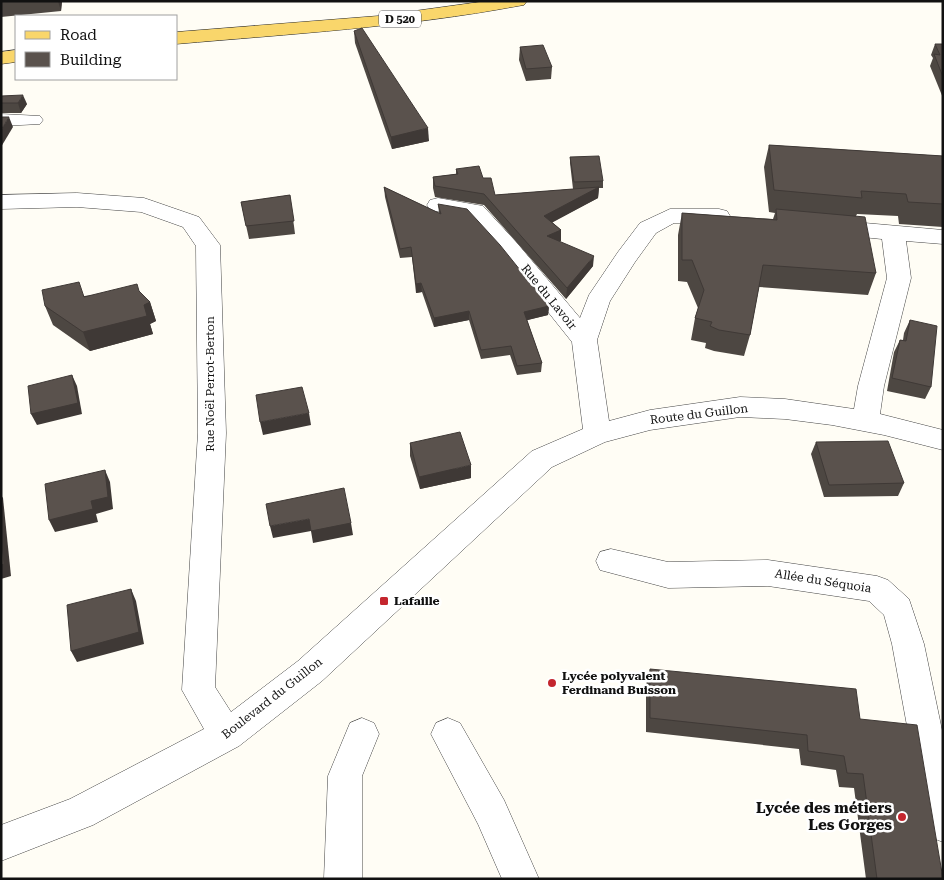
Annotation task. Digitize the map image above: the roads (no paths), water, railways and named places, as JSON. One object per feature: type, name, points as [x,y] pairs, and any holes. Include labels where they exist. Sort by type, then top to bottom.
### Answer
[{"type":"main road","name":"D 520","points":[[178,38],[416,18],[518,1]]},
{"type":"main road","points":[[1,58],[15,56]]},
{"type":"street","points":[[1,120],[33,120]]},
{"type":"street","name":"Rue Noël Perrot-Berton","points":[[1,202],[77,200],[144,205],[191,222],[208,245],[212,433],[198,690],[228,735]]},
{"type":"street","name":"Rue du Lavoir","points":[[438,205],[476,211],[510,248],[584,340],[597,434]]},
{"type":"street","points":[[584,340],[598,301],[626,257],[648,228],[670,216],[735,218]]},
{"type":"street","points":[[814,225],[943,237]]},
{"type":"street","points":[[865,422],[871,386],[899,278],[893,232]]},
{"type":"street","name":"Route du Guillon","points":[[502,494],[542,459],[597,434],[650,420],[740,407],[785,409],[865,422],[943,440]]},
{"type":"street","name":"Boulevard du Guillon","points":[[1,843],[80,813],[228,735],[310,671],[502,494]]},
{"type":"street","name":"Allée du Séquoia","points":[[611,561],[668,575],[768,573],[877,589],[885,595],[898,608],[908,644],[943,824]]},
{"type":"street","points":[[343,879],[345,776],[362,734]]},
{"type":"street","points":[[448,734],[491,812],[521,879]]},
{"type":"place","name":"Lafaille","points":[[384,601]]},
{"type":"place","name":"Lycée polyvalent Ferdinand Buisson","points":[[552,683]]},
{"type":"place","name":"Lycée des métiers Les Gorges","points":[[902,817]]}]
